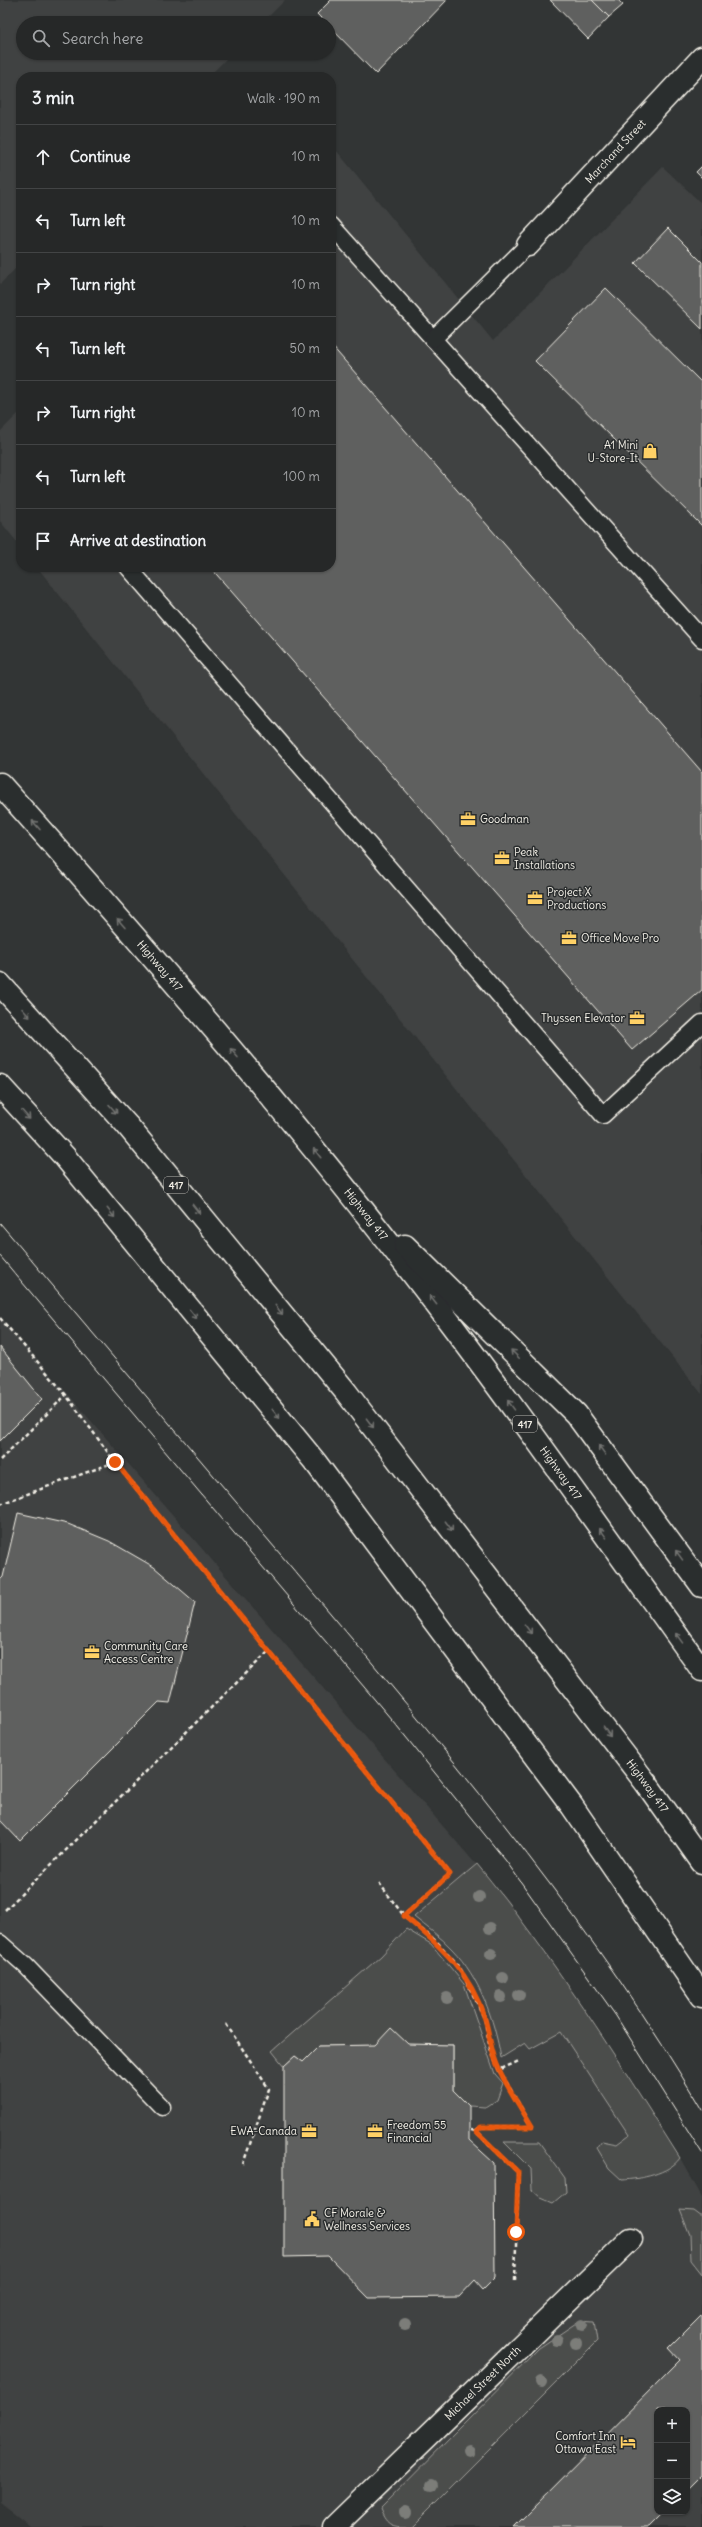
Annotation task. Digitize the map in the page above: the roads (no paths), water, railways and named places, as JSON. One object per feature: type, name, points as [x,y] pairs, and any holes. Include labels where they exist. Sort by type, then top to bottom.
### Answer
[{"type":"main road","name":"Marchand Street","points":[[528,245],[702,58]]},
{"type":"main road","name":"Highway 417","points":[[0,784],[269,1093],[341,1183],[448,1320],[702,1670]]},
{"type":"main road","name":"Highway 417","points":[[0,984],[127,1125],[346,1392],[646,1783],[702,1862]]},
{"type":"main road","points":[[0,1086],[65,1157],[316,1463],[572,1806],[702,1996]]},
{"type":"main road","points":[[341,1183],[576,1414],[702,1586]]},
{"type":"main road","name":"Michael Street North","points":[[334,2527],[631,2239]]},
{"type":"lane","points":[[336,231],[702,639]]},
{"type":"lane","points":[[433,339],[528,245]]},
{"type":"lane","points":[[132,572],[603,1115],[702,1023]]},
{"type":"lane","points":[[0,1943],[26,1966],[162,2106]]},
{"type":"tram line","points":[[0,1223],[331,1614],[479,1793],[574,1916],[662,2044],[702,2110]]},
{"type":"tram line","points":[[0,1256],[397,1726],[506,1861],[616,2016],[702,2153]]},
{"type":"place","name":"A1 Mini U-Store-It","points":[[650,451]]},
{"type":"place","name":"Goodman","points":[[468,819]]},
{"type":"place","name":"Peak Installations","points":[[502,858]]},
{"type":"place","name":"Project X Productions","points":[[535,898]]},
{"type":"place","name":"Office Move Pro","points":[[569,938]]},
{"type":"place","name":"Thyssen Elevator","points":[[637,1018]]},
{"type":"place","name":"Community Care Access Centre","points":[[92,1652]]},
{"type":"place","name":"EWA-Canada","points":[[309,2131]]},
{"type":"place","name":"Freedom 55 Financial","points":[[375,2131]]},
{"type":"place","name":"CF Morale & Wellness Services","points":[[312,2219]]},
{"type":"place","name":"Comfort Inn Ottawa East","points":[[628,2442]]}]
